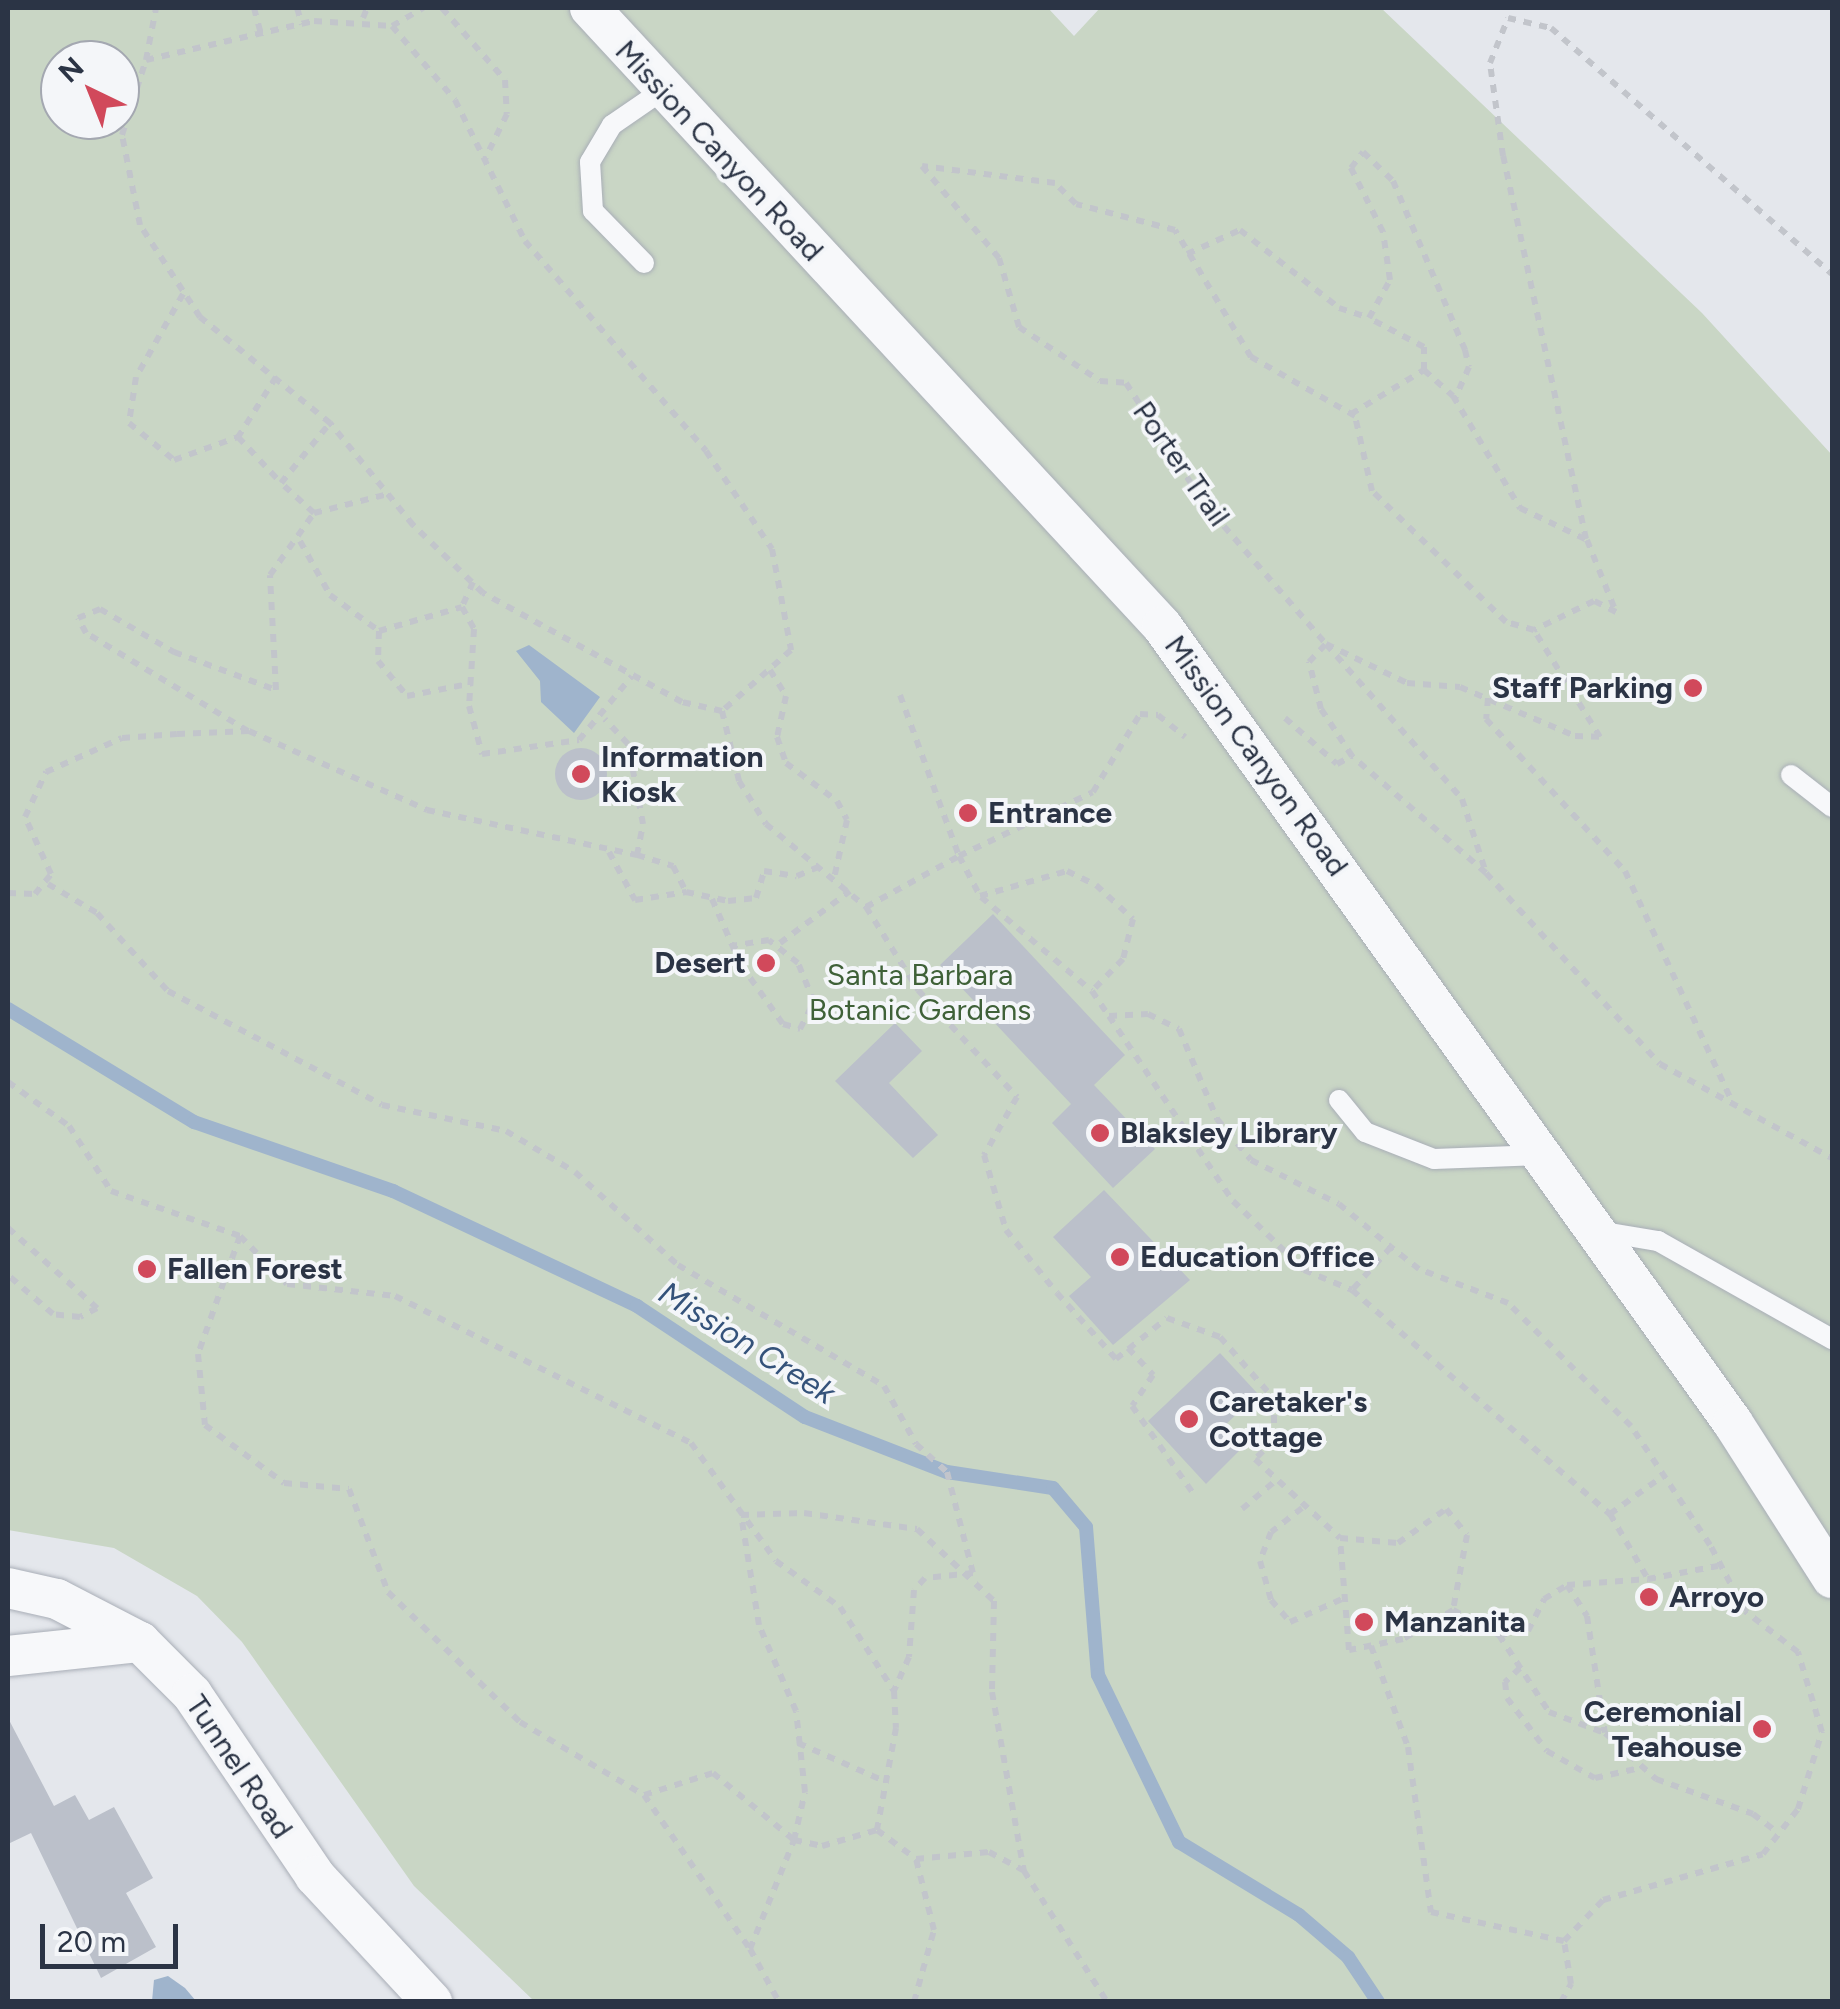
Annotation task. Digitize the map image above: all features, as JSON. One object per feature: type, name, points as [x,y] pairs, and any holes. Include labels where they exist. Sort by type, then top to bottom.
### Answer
[{"type":"street","name":"Mission Canyon Road","points":[[590,8],[1162,626],[1596,1231],[1832,1578]]},
{"type":"street","name":"Tunnel Road","points":[[8,1588],[57,1599],[140,1642],[192,1694],[316,1876],[432,2002]]},
{"type":"street","points":[[8,1656],[140,1642]]},
{"type":"lane","points":[[644,263],[593,211],[590,162],[612,125],[663,90]]},
{"type":"lane","points":[[1790,774],[1832,806]]},
{"type":"lane","points":[[1340,1100],[1365,1132],[1434,1159],[1541,1155]]},
{"type":"lane","points":[[1596,1231],[1658,1241],[1832,1339]]},
{"type":"path","points":[[156,8],[146,60],[122,135],[140,224],[183,294],[220,338],[276,376],[330,423],[388,494],[472,582],[632,676],[722,711]]},
{"type":"path","points":[[254,8],[262,34]]},
{"type":"path","points":[[296,8],[302,24]]},
{"type":"path","points":[[363,18],[367,8]]},
{"type":"path","points":[[392,26],[423,8]]},
{"type":"path","points":[[442,8],[506,80],[507,114],[485,160]]},
{"type":"path","points":[[146,60],[302,24],[363,18],[392,26],[455,100],[525,241],[706,451],[764,534],[786,586],[791,650],[722,711]]},
{"type":"path","points":[[1586,540],[1520,508],[1455,400],[1424,370],[1424,347],[1368,318],[1339,308],[1240,230],[1187,254],[1251,357],[1351,414],[1372,491],[1506,622],[1534,630],[1594,601],[1616,612],[1586,540],[1503,156],[1490,63],[1508,18],[1551,28],[1832,274]]},
{"type":"path","points":[[1368,318],[1390,280],[1383,232],[1350,168],[1363,152],[1393,181],[1465,350],[1469,367],[1455,400]]},
{"type":"path","name":"Porter Trail","points":[[1187,254],[1156,218],[1076,204],[1055,183],[922,166],[999,258],[1019,327],[1100,381],[1126,383],[1203,502],[1326,644]]},
{"type":"path","points":[[183,294],[136,377],[129,424],[174,460],[238,436],[276,376]]},
{"type":"path","points":[[1351,414],[1424,370]]},
{"type":"path","points":[[282,483],[330,423]]},
{"type":"path","points":[[238,436],[256,466],[282,483],[314,513]]},
{"type":"path","points":[[388,494],[314,513],[300,540],[270,575],[280,680],[268,693],[100,609],[78,618],[86,634],[249,732],[401,802],[673,866],[686,892]]},
{"type":"path","points":[[300,540],[330,595],[379,630]]},
{"type":"path","points":[[462,607],[472,582]]},
{"type":"path","points":[[379,630],[462,607]]},
{"type":"path","points":[[462,607],[474,629],[474,682],[469,706],[487,758],[580,740],[604,719],[632,676]]},
{"type":"path","points":[[379,630],[378,661],[407,696],[474,682]]},
{"type":"path","points":[[1326,644],[1407,683],[1488,698],[1575,736],[1600,737],[1534,630]]},
{"type":"path","points":[[1326,644],[1309,662],[1321,710],[1352,756],[1486,873],[1660,1064],[1832,1158]]},
{"type":"path","points":[[1326,644],[1462,799],[1486,873]]},
{"type":"path","points":[[770,670],[786,696],[777,738],[786,763],[836,801],[846,820],[834,878]]},
{"type":"path","points":[[900,695],[959,856],[980,896],[1092,991],[1233,1201],[1304,1270],[1352,1290],[1610,1514],[1648,1580]]},
{"type":"path","points":[[1488,698],[1486,718],[1625,870],[1730,1099]]},
{"type":"path","points":[[1267,703],[1337,764],[1352,756]]},
{"type":"path","points":[[722,711],[747,798],[866,908],[918,990],[1018,1097],[984,1156],[1006,1230],[1116,1359],[1168,1318],[1220,1337],[1274,1399],[1274,1440],[1255,1459],[1274,1482],[1340,1538],[1398,1543],[1446,1509],[1467,1536],[1453,1610]]},
{"type":"path","points":[[866,908],[959,856],[1093,792],[1140,714],[1158,715],[1194,745]]},
{"type":"path","points":[[604,719],[628,744],[643,824],[637,855]]},
{"type":"path","points":[[249,732],[122,738],[61,758],[26,803],[48,884],[96,913],[168,990],[382,1105],[506,1131],[574,1172],[678,1264],[884,1386],[916,1444],[947,1472],[973,1573]]},
{"type":"path","points":[[610,852],[635,900],[686,892],[712,899],[756,898],[764,871],[797,876],[818,867]]},
{"type":"path","points":[[980,896],[1067,871],[1096,885],[1133,919],[1124,960],[1092,991]]},
{"type":"path","points":[[8,893],[24,897],[48,884]]},
{"type":"path","points":[[734,946],[780,943],[850,891]]},
{"type":"path","points":[[712,899],[734,946],[788,1028],[802,1027],[814,1002]]},
{"type":"path","points":[[780,943],[814,1002],[830,1014]]},
{"type":"path","points":[[1109,1016],[1148,1014],[1179,1030],[1217,1119],[1251,1160],[1339,1204],[1419,1269],[1508,1303],[1631,1426],[1754,1622],[1798,1652],[1821,1713],[1798,1809],[1763,1854],[1603,1900],[1564,1941]]},
{"type":"path","points":[[8,1082],[68,1126],[111,1191],[240,1236],[287,1284],[394,1296],[690,1444],[733,1490],[759,1625],[796,1712],[796,1742],[805,1792],[794,1840],[750,1950]]},
{"type":"path","points":[[8,1228],[97,1308],[80,1318],[53,1314],[8,1275]]},
{"type":"path","points":[[240,1236],[198,1354],[204,1425],[284,1483],[349,1489],[388,1592],[520,1722],[644,1796],[750,1950],[779,2002]]},
{"type":"path","points":[[1352,1290],[1390,1247]]},
{"type":"path","points":[[1128,1348],[1153,1375],[1132,1406],[1194,1496]]},
{"type":"path","points":[[1610,1514],[1663,1476]]},
{"type":"path","points":[[1242,1509],[1274,1482]]},
{"type":"path","points":[[1302,1508],[1271,1532],[1260,1561],[1271,1600],[1290,1622],[1342,1599]]},
{"type":"path","points":[[740,1515],[804,1513],[917,1529],[973,1573],[994,1601],[992,1692],[1024,1871],[1107,2002]]},
{"type":"path","points":[[740,1515],[776,1561],[840,1607],[894,1691]]},
{"type":"path","points":[[1340,1538],[1342,1599],[1350,1650],[1371,1646],[1453,1610]]},
{"type":"path","points":[[1499,1635],[1528,1631],[1544,1600],[1568,1585],[1648,1580],[1718,1566]]},
{"type":"path","points":[[877,1830],[894,1691],[909,1657],[914,1590],[925,1578],[973,1573]]},
{"type":"path","points":[[1568,1585],[1587,1616],[1605,1734]]},
{"type":"path","points":[[1453,1610],[1499,1635],[1548,1712],[1605,1734],[1642,1767],[1778,1833]]},
{"type":"path","points":[[1371,1646],[1408,1747],[1430,1912],[1564,1941]]},
{"type":"path","points":[[1520,1668],[1505,1682],[1507,1698],[1546,1752],[1595,1778],[1642,1767]]},
{"type":"path","points":[[796,1742],[884,1781]]},
{"type":"path","points":[[644,1796],[713,1773],[794,1840],[822,1846],[877,1830]]},
{"type":"path","points":[[877,1830],[916,1859],[934,1930],[914,2002]]},
{"type":"path","points":[[916,1859],[989,1852],[1024,1871]]},
{"type":"path","points":[[1560,2002],[1572,1984],[1564,1941]]},
{"type":"path","points":[[1304,2002],[1331,2002]]},
{"type":"green space","name":"Santa Barbara Botanic Gardens","points":[[8,8],[1048,8],[1074,36],[1100,8],[1381,8],[1702,313],[1832,455],[1832,2001],[534,2001],[414,1886],[242,1642],[197,1596],[114,1548],[8,1530]]},
{"type":"water","points":[[529,645],[600,697],[574,733],[541,702],[540,681],[516,651]]},
{"type":"water","points":[[168,1976],[196,2001],[152,2001],[154,1980]]},
{"type":"building","name":"Information Kiosk","points":[[581,748],[599,756],[607,774],[599,792],[581,800],[563,792],[555,774],[563,756]]},
{"type":"building","points":[[993,914],[1125,1055],[1094,1085],[1155,1149],[1113,1188],[1052,1123],[1071,1104],[940,965]]},
{"type":"building","points":[[895,1023],[922,1051],[889,1083],[938,1135],[913,1158],[835,1081]]},
{"type":"building","name":"Education Office","points":[[1104,1190],[1190,1280],[1113,1345],[1069,1296],[1091,1277],[1053,1237]]},
{"type":"building","name":"Caretaker's Cottage","points":[[1220,1353],[1258,1394],[1223,1427],[1242,1448],[1206,1484],[1148,1421]]},
{"type":"building","points":[[8,1718],[54,1806],[75,1795],[89,1820],[114,1807],[153,1878],[126,1893],[156,1947],[101,1978],[31,1833],[8,1844]]},
{"type":"waterway","name":"Mission Creek","points":[[8,1009],[194,1122],[393,1191],[637,1306],[805,1417],[947,1472],[1053,1488],[1086,1527],[1098,1675],[1179,1842],[1299,1915],[1348,1957],[1378,2002]]},
{"type":"place","name":"Staff Parking","points":[[1693,688]]},
{"type":"place","name":"Information Kiosk","points":[[581,774]]},
{"type":"place","name":"Entrance","points":[[968,813]]},
{"type":"place","name":"Desert","points":[[766,963]]},
{"type":"place","name":"Blaksley Library","points":[[1100,1133]]},
{"type":"place","name":"Education Office","points":[[1120,1257]]},
{"type":"place","name":"Fallen Forest","points":[[147,1269]]},
{"type":"place","name":"Caretaker's Cottage","points":[[1189,1419]]},
{"type":"place","name":"Arroyo","points":[[1649,1597]]},
{"type":"place","name":"Manzanita","points":[[1364,1622]]},
{"type":"place","name":"Ceremonial Teahouse","points":[[1762,1729]]}]
